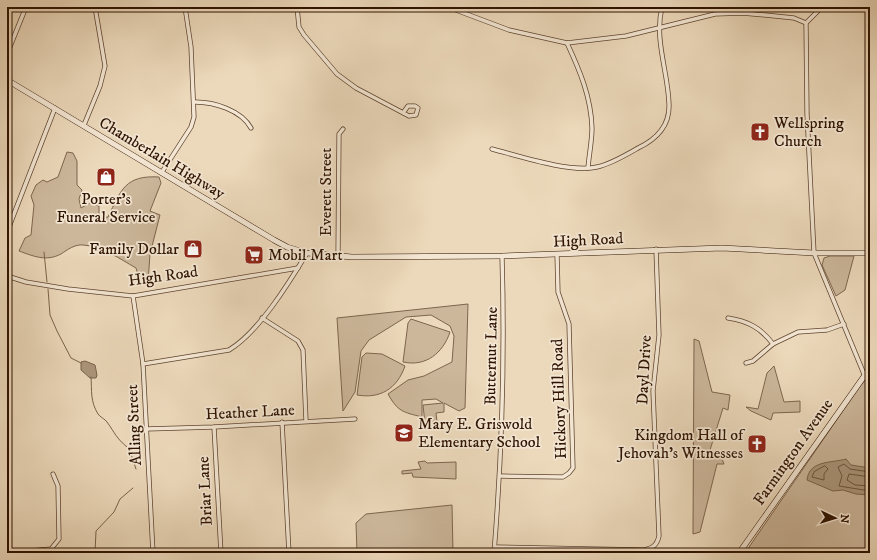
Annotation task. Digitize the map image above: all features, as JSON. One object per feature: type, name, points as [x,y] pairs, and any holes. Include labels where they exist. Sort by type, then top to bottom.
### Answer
[{"type":"main road","name":"Chamberlain Highway","points":[[7,80],[274,240],[307,253]]},
{"type":"main road","name":"High Road","points":[[307,253],[338,257],[502,256],[656,249],[736,248],[814,253],[870,253]]},
{"type":"main road","name":"Farmington Avenue","points":[[739,553],[864,374],[870,368]]},
{"type":"street","points":[[7,54],[26,7]]},
{"type":"street","points":[[84,126],[100,86],[104,66],[95,7]]},
{"type":"street","points":[[162,172],[191,127],[194,117],[195,102],[191,47],[185,7]]},
{"type":"street","points":[[296,7],[299,27],[304,35],[338,74],[356,88],[403,113]]},
{"type":"street","points":[[448,7],[509,30],[567,43],[626,36],[715,14],[742,13],[794,18],[806,23]]},
{"type":"street","points":[[492,149],[552,164],[588,168],[597,167],[650,143],[662,131],[668,118],[669,104],[659,29],[662,7]]},
{"type":"street","points":[[822,7],[806,23],[807,114],[814,253],[864,374]]},
{"type":"street","points":[[567,43],[585,86],[590,107],[592,130],[588,168]]},
{"type":"street","points":[[195,102],[217,104],[243,118],[251,128]]},
{"type":"street","points":[[7,232],[55,108]]},
{"type":"street","name":"Everett Street","points":[[338,257],[339,134],[343,129]]},
{"type":"street","name":"Dayl Drive","points":[[495,547],[644,550],[650,549],[657,543],[659,536],[653,391],[658,335],[656,249]]},
{"type":"street","points":[[143,364],[229,350],[241,343],[262,318],[307,253]]},
{"type":"street","name":"Hickory Hill Road","points":[[500,476],[563,476],[569,473],[573,468],[569,324],[558,292],[557,254]]},
{"type":"street","name":"Butternut Lane","points":[[494,553],[500,476],[505,339],[502,256]]},
{"type":"street","name":"High Road","points":[[7,276],[26,282],[68,289],[133,296],[298,268]]},
{"type":"street","name":"Alling Street","points":[[133,296],[143,364],[153,553]]},
{"type":"street","points":[[262,318],[298,341],[303,350],[306,421]]},
{"type":"street","points":[[728,318],[753,325],[761,330],[773,344]]},
{"type":"street","points":[[746,363],[753,361],[773,344],[798,332],[827,330],[844,324]]},
{"type":"street","name":"Heather Lane","points":[[146,429],[214,427],[355,419]]},
{"type":"street","points":[[282,422],[289,553]]},
{"type":"street","name":"Briar Lane","points":[[214,427],[221,553]]},
{"type":"street","points":[[7,553],[51,549],[60,539],[58,486],[53,474]]},
{"type":"shaded area","points":[[67,152],[73,153],[77,161],[77,185],[82,190],[79,199],[81,208],[90,203],[99,206],[99,218],[108,217],[121,192],[131,182],[148,177],[159,177],[161,183],[150,211],[160,215],[150,254],[148,283],[139,278],[136,268],[111,254],[90,246],[77,245],[50,258],[29,255],[19,251],[25,238],[31,235],[34,205],[31,196],[36,185],[43,180],[47,182],[58,177]]},
{"type":"shaded area","points":[[830,256],[854,256],[845,290],[836,296],[822,265],[824,258]]},
{"type":"shaded area","points":[[468,304],[465,408],[459,411],[444,403],[444,412],[436,413],[437,422],[425,424],[423,405],[443,403],[436,399],[422,400],[422,417],[410,414],[398,408],[388,394],[408,380],[424,376],[452,362],[454,336],[450,326],[431,315],[406,317],[369,340],[361,351],[355,392],[343,411],[337,318]]},
{"type":"shaded area","points":[[411,319],[450,332],[443,346],[432,357],[419,362],[411,363],[403,362],[408,323]]},
{"type":"shaded area","points":[[694,339],[699,341],[712,392],[730,395],[728,410],[723,408],[710,450],[720,454],[724,464],[717,464],[700,532],[693,534]]},
{"type":"shaded area","points":[[366,353],[382,354],[405,366],[397,381],[387,391],[373,395],[357,395],[362,357]]},
{"type":"shaded area","points":[[774,366],[784,402],[800,401],[800,412],[773,413],[771,420],[751,411],[746,407],[758,409],[767,373]]},
{"type":"shaded area","points":[[870,373],[870,553],[745,553],[858,389]]},
{"type":"shaded area","points":[[425,461],[427,463],[456,462],[456,479],[413,477],[412,473],[402,474],[402,471],[421,469],[418,462]]},
{"type":"shaded area","points":[[452,505],[453,553],[357,553],[356,523],[366,514]]},
{"type":"water","points":[[85,361],[95,365],[97,375],[96,378],[90,378],[81,370],[81,362]]},
{"type":"water","points":[[846,459],[851,465],[870,468],[870,495],[856,494],[843,490],[833,491],[807,480],[812,469],[817,466],[828,462]]},
{"type":"waterway","points":[[44,252],[47,282]]},
{"type":"waterway","points":[[48,289],[50,315],[57,331],[71,358],[81,363]]},
{"type":"waterway","points":[[91,377],[92,396],[95,409],[127,447]]},
{"type":"waterway","points":[[131,454],[136,469]]},
{"type":"waterway","points":[[95,553],[96,531],[114,512],[120,499],[133,488]]},
{"type":"place","name":"Wellspring Church","points":[[760,132]]},
{"type":"place","name":"Porter's Funeral Service","points":[[106,177]]},
{"type":"place","name":"Family Dollar","points":[[193,249]]},
{"type":"place","name":"Mobil Mart","points":[[254,255]]},
{"type":"place","name":"Mary E. Griswold Elementary School","points":[[404,433]]},
{"type":"place","name":"Kingdom Hall of Jehovah's Witnesses","points":[[757,444]]}]
